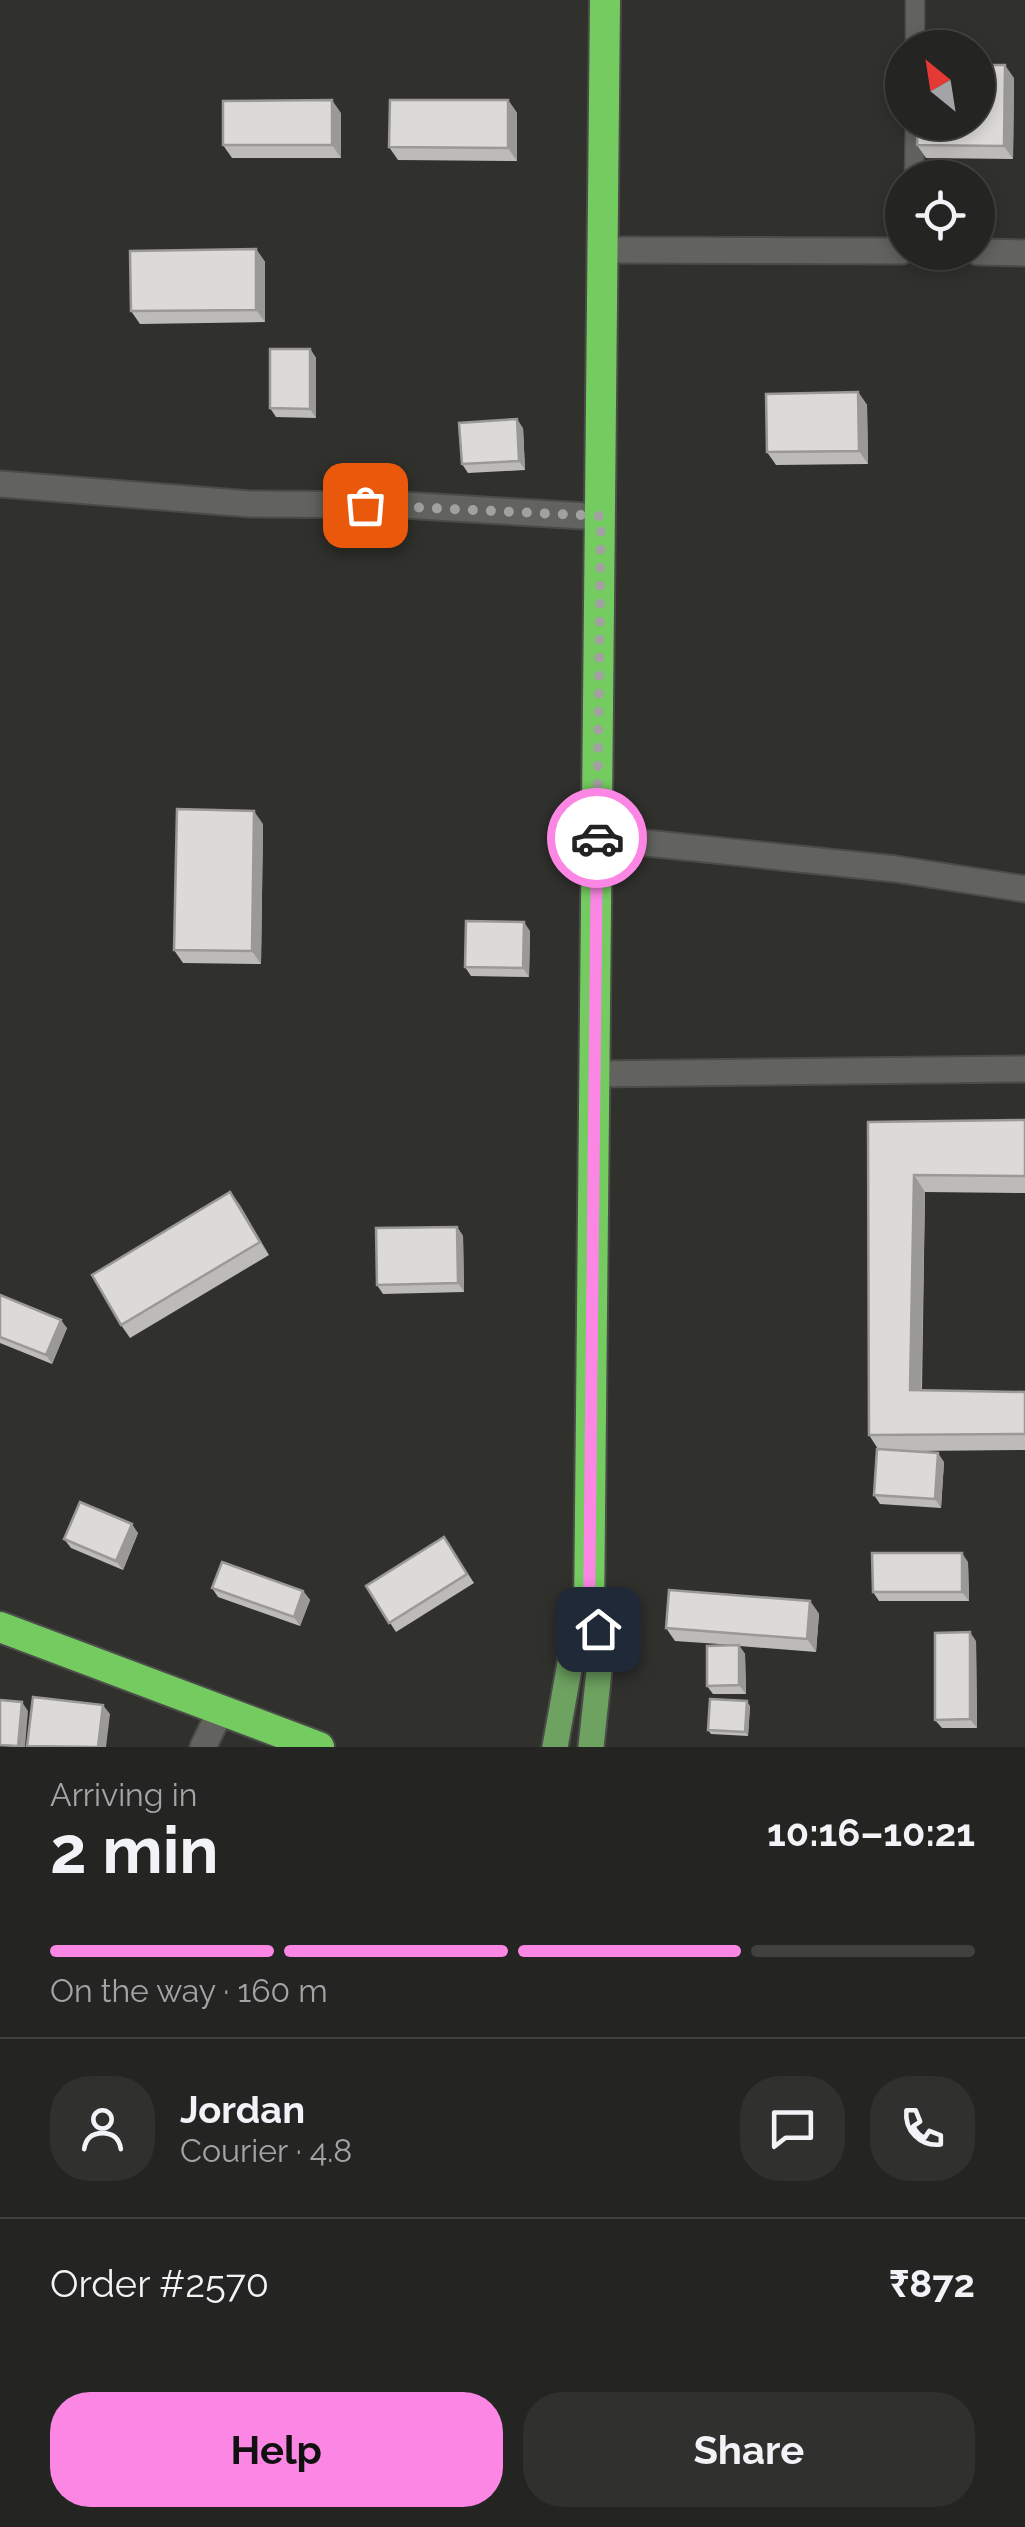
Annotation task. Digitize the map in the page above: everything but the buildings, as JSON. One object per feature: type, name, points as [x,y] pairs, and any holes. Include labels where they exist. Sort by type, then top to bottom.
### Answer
[{"type":"highway","points":[[589,1615],[606,0]]},
{"type":"highway","points":[[0,1627],[319,1747]]},
{"type":"highway","points":[[252,1722],[293,1747]]},
{"type":"main road","points":[[554,1747],[574,1641],[589,1615],[598,1629],[600,1652],[591,1747]]},
{"type":"street","points":[[604,250],[885,251]]},
{"type":"street","points":[[995,252],[1025,253]]},
{"type":"street","points":[[0,484],[250,504],[403,505],[601,516]]},
{"type":"street","points":[[598,838],[896,869],[1025,889]]},
{"type":"street","points":[[595,1074],[1025,1068]]},
{"type":"street","points":[[203,1747],[221,1710]]},
{"type":"lane","points":[[915,0],[915,30]]},
{"type":"way so far","points":[[365,505],[601,516],[597,838]]},
{"type":"route","points":[[597,838],[589,1615],[598,1629]]}]
